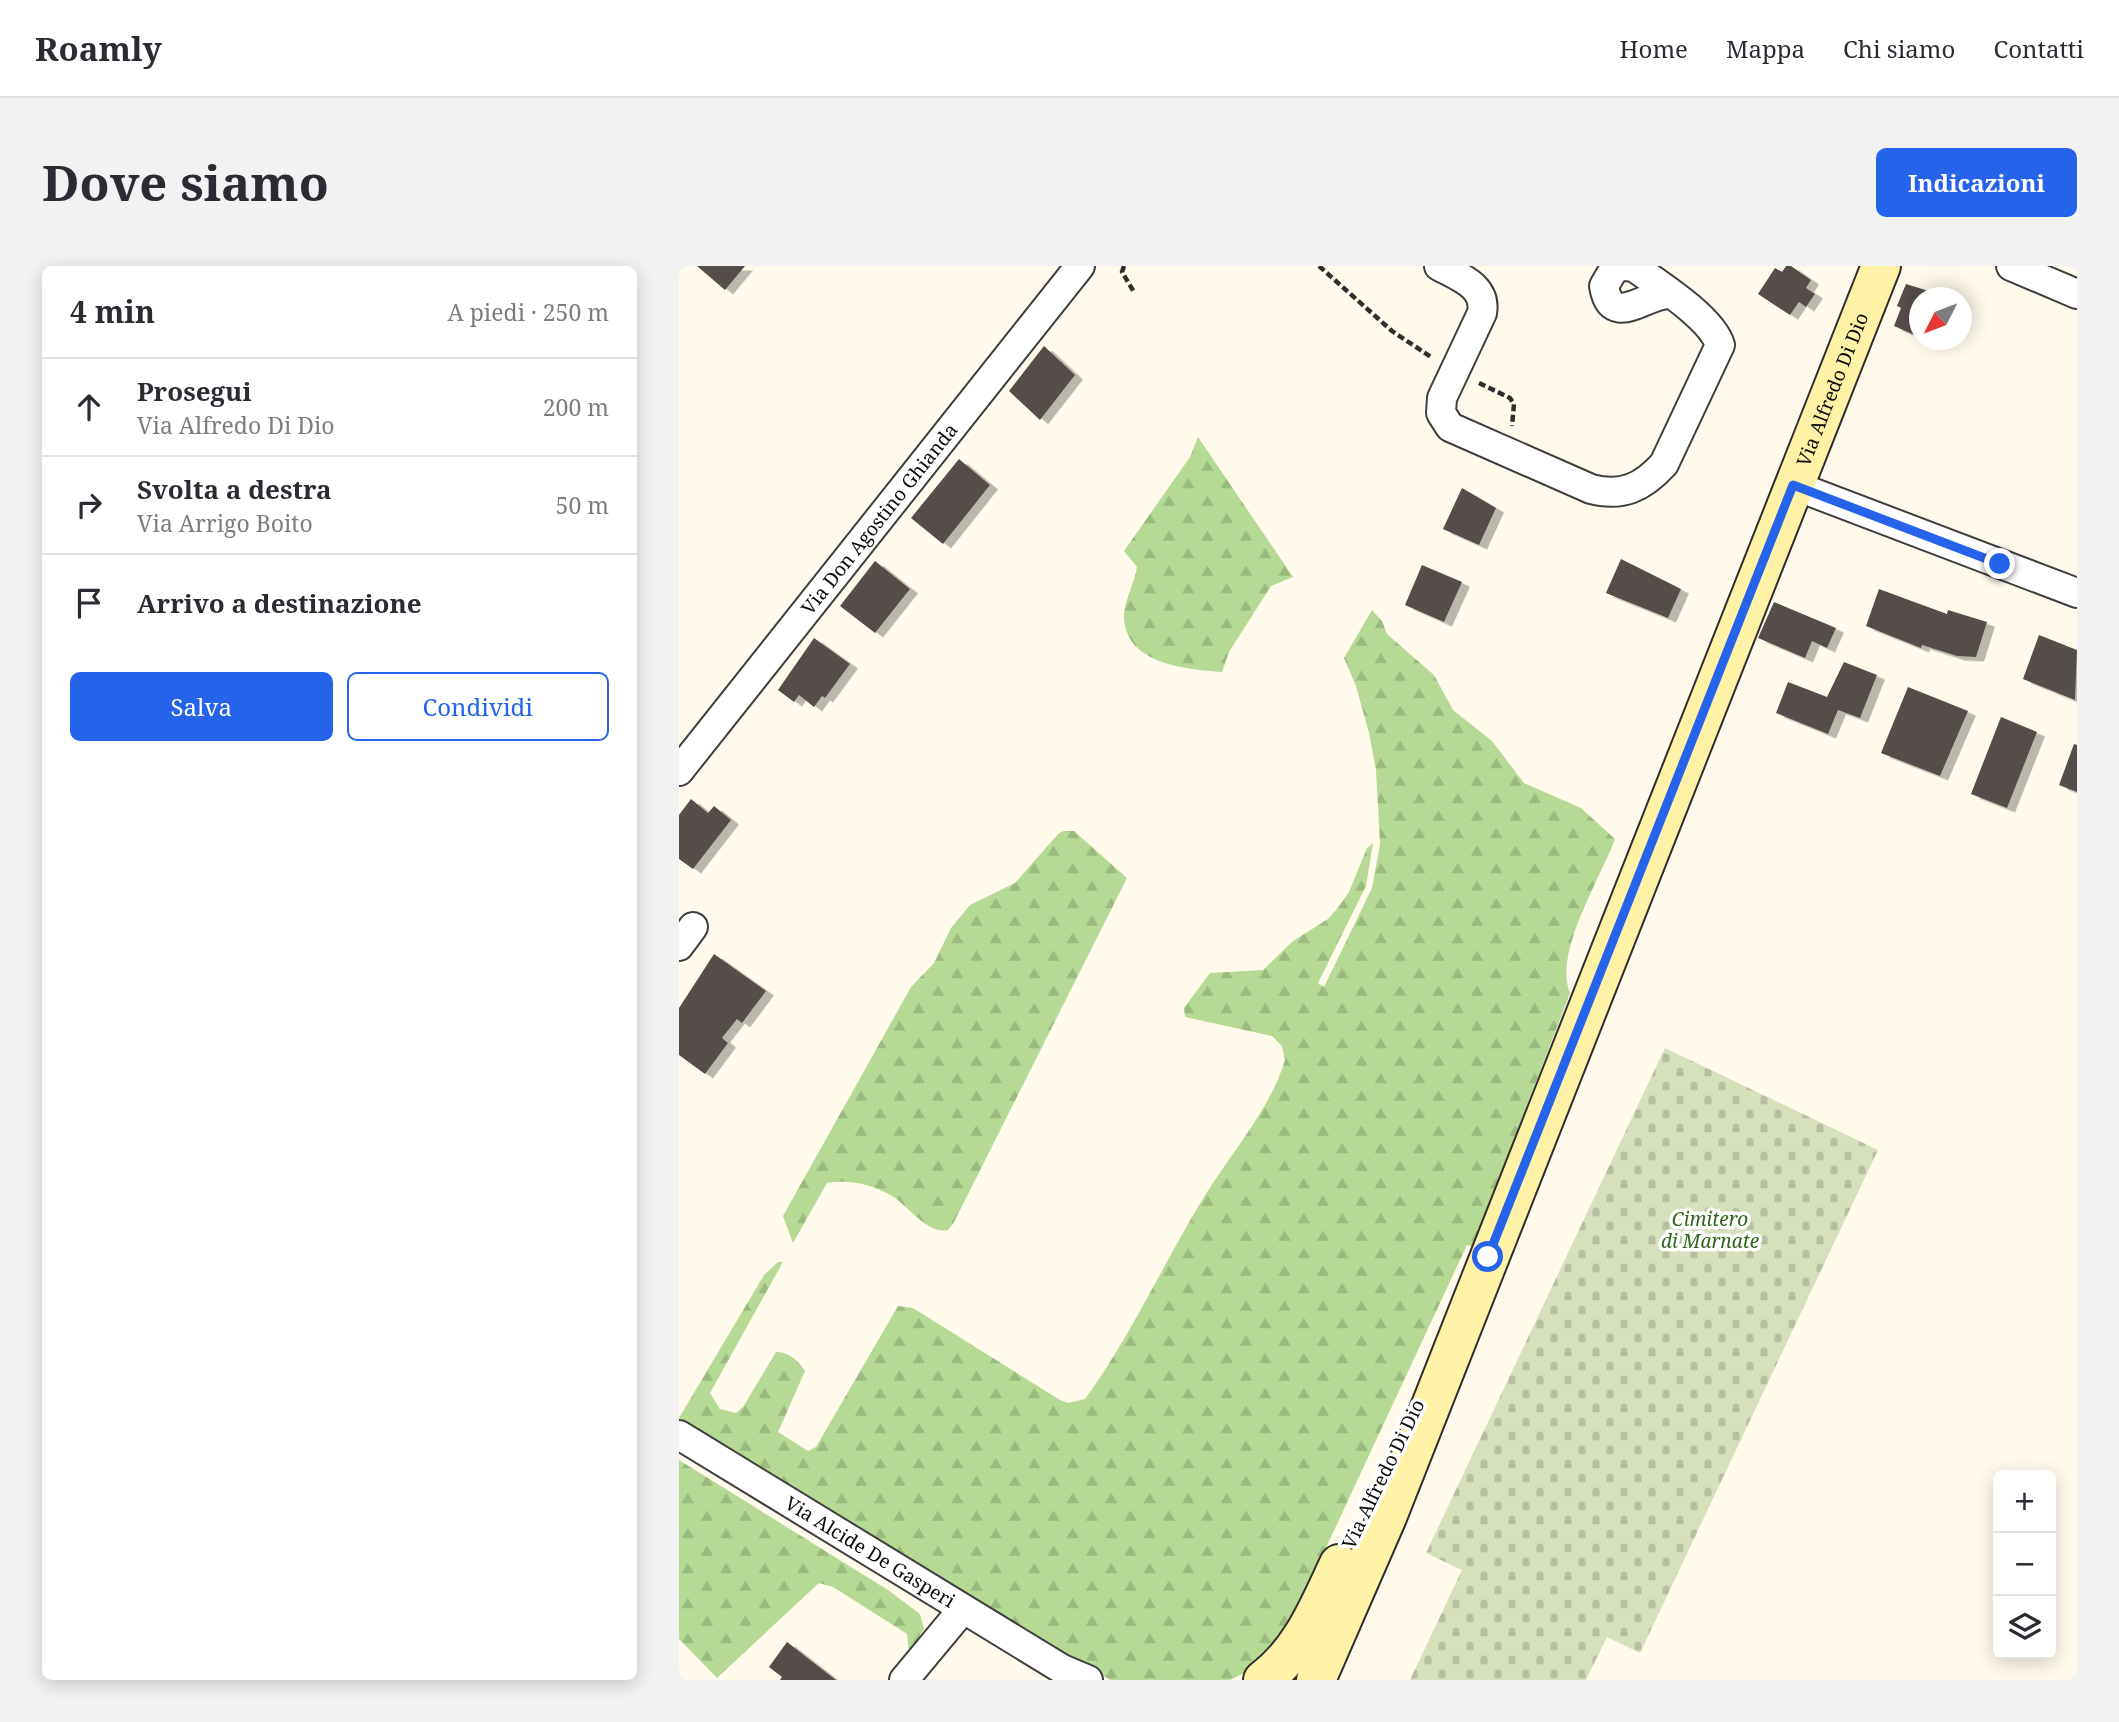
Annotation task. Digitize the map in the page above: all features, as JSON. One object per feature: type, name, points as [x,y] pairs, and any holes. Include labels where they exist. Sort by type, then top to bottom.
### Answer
[{"type":"main road","name":"Via Alfredo Di Dio","points":[[1316,1680],[1387,1517],[1881,266]]},
{"type":"main road","name":"Via Alfredo Di Dio","points":[[1263,1680],[1288,1658],[1313,1619],[1488,1257]]},
{"type":"street","name":"Via Don Agostino Ghianda","points":[[679,771],[1080,266]]},
{"type":"street","points":[[1439,266],[1479,290],[1484,302],[1482,313],[1441,406],[1441,413],[1450,427],[1591,489],[1608,493],[1632,490],[1650,479],[1664,464],[1720,345],[1716,332],[1703,318],[1633,267],[1614,269],[1604,286],[1610,302],[1617,308],[1627,309],[1654,294],[1668,294]]},
{"type":"street","points":[[2011,266],[2077,294]]},
{"type":"street","points":[[1793,485],[2077,593]]},
{"type":"street","name":"Via Alcide De Gasperi","points":[[679,1435],[1067,1675],[1088,1680]]},
{"type":"street","points":[[904,1680],[963,1609]]},
{"type":"path","points":[[1124,266],[1122,272],[1135,292]]},
{"type":"path","points":[[1319,266],[1392,331],[1454,372],[1510,398],[1514,404],[1511,424],[1518,433]]},
{"type":"green space","points":[[1198,437],[1293,577],[1271,586],[1229,652],[1222,672],[1175,666],[1145,654],[1134,644],[1126,631],[1124,614],[1137,567],[1124,551],[1190,457]]},
{"type":"green space","points":[[1372,610],[1382,621],[1387,634],[1434,675],[1453,710],[1492,741],[1524,783],[1581,808],[1615,839],[1573,938],[1566,977],[1570,993],[1473,1247],[1467,1245],[1304,1595],[1273,1650],[1252,1669],[1230,1680],[1110,1680],[679,1418],[764,1275],[778,1262],[783,1262],[710,1393],[720,1409],[736,1413],[743,1407],[776,1352],[789,1355],[805,1371],[778,1432],[808,1451],[816,1447],[898,1306],[913,1308],[1060,1400],[1068,1403],[1085,1399],[1132,1325],[1204,1197],[1260,1113],[1279,1078],[1285,1060],[1282,1046],[1272,1036],[1185,1017],[1184,1008],[1210,973],[1263,970],[1293,941],[1328,919],[1349,892],[1367,848],[1373,843],[1366,886],[1318,983],[1324,987],[1372,888],[1380,844],[1376,770],[1356,686],[1344,658]]},
{"type":"green space","points":[[1074,831],[1127,878],[953,1224],[948,1230],[933,1228],[898,1200],[877,1188],[860,1183],[835,1182],[827,1183],[793,1243],[783,1216],[911,987],[934,963],[951,928],[970,905],[1015,883],[1059,833]]},
{"type":"green space","name":"Cimitero di Marnate","points":[[1665,1048],[1878,1150],[1640,1653],[1607,1637],[1586,1680],[1410,1680],[1462,1570],[1426,1553]]},
{"type":"green space","points":[[679,1460],[888,1590],[920,1614],[924,1629],[909,1653],[907,1634],[833,1587],[819,1583],[717,1678],[679,1639]]},
{"type":"building","points":[[697,266],[745,266],[725,290]]},
{"type":"building","points":[[1786,266],[1791,266],[1811,280],[1806,288],[1815,294],[1806,307],[1799,302],[1790,315],[1758,294],[1775,268],[1782,272]]},
{"type":"building","points":[[1906,284],[1916,287],[1909,287],[1909,333],[1894,326],[1901,308],[1897,306]]},
{"type":"building","points":[[1044,346],[1075,375],[1040,420],[1009,391]]},
{"type":"building","points":[[959,459],[990,485],[943,544],[911,518]]},
{"type":"building","points":[[1462,488],[1496,508],[1479,545],[1443,529]]},
{"type":"building","points":[[1621,559],[1681,589],[1668,618],[1606,593]]},
{"type":"building","points":[[875,561],[910,589],[875,633],[840,606]]},
{"type":"building","points":[[1422,565],[1462,582],[1444,622],[1405,605]]},
{"type":"building","points":[[1879,589],[1947,614],[1948,610],[1987,622],[1976,657],[1957,656],[1922,645],[1921,648],[1866,626]]},
{"type":"building","points":[[1774,602],[1836,628],[1827,648],[1812,641],[1805,658],[1758,638]]},
{"type":"building","points":[[2039,635],[2077,650],[2075,700],[2023,679]]},
{"type":"building","points":[[814,638],[850,664],[825,698],[822,696],[814,707],[799,695],[794,702],[778,690]]},
{"type":"building","points":[[1844,662],[1877,675],[1860,718],[1838,710],[1828,734],[1776,713],[1788,682],[1827,697]]},
{"type":"building","points":[[1908,687],[1968,711],[1940,776],[1881,753]]},
{"type":"building","points":[[2001,717],[2037,732],[2007,808],[1971,794]]},
{"type":"building","points":[[2074,744],[2077,745],[2077,792],[2059,785]]},
{"type":"building","points":[[691,799],[708,813],[714,806],[731,820],[693,869],[679,859],[679,815]]},
{"type":"building","points":[[714,954],[766,991],[742,1023],[737,1019],[722,1038],[728,1043],[705,1074],[679,1055],[679,1008]]},
{"type":"building","points":[[787,1642],[836,1680],[780,1680],[782,1677],[769,1667]]},
{"type":"route","points":[[1488,1257],[1793,485],[2000,564]]}]
